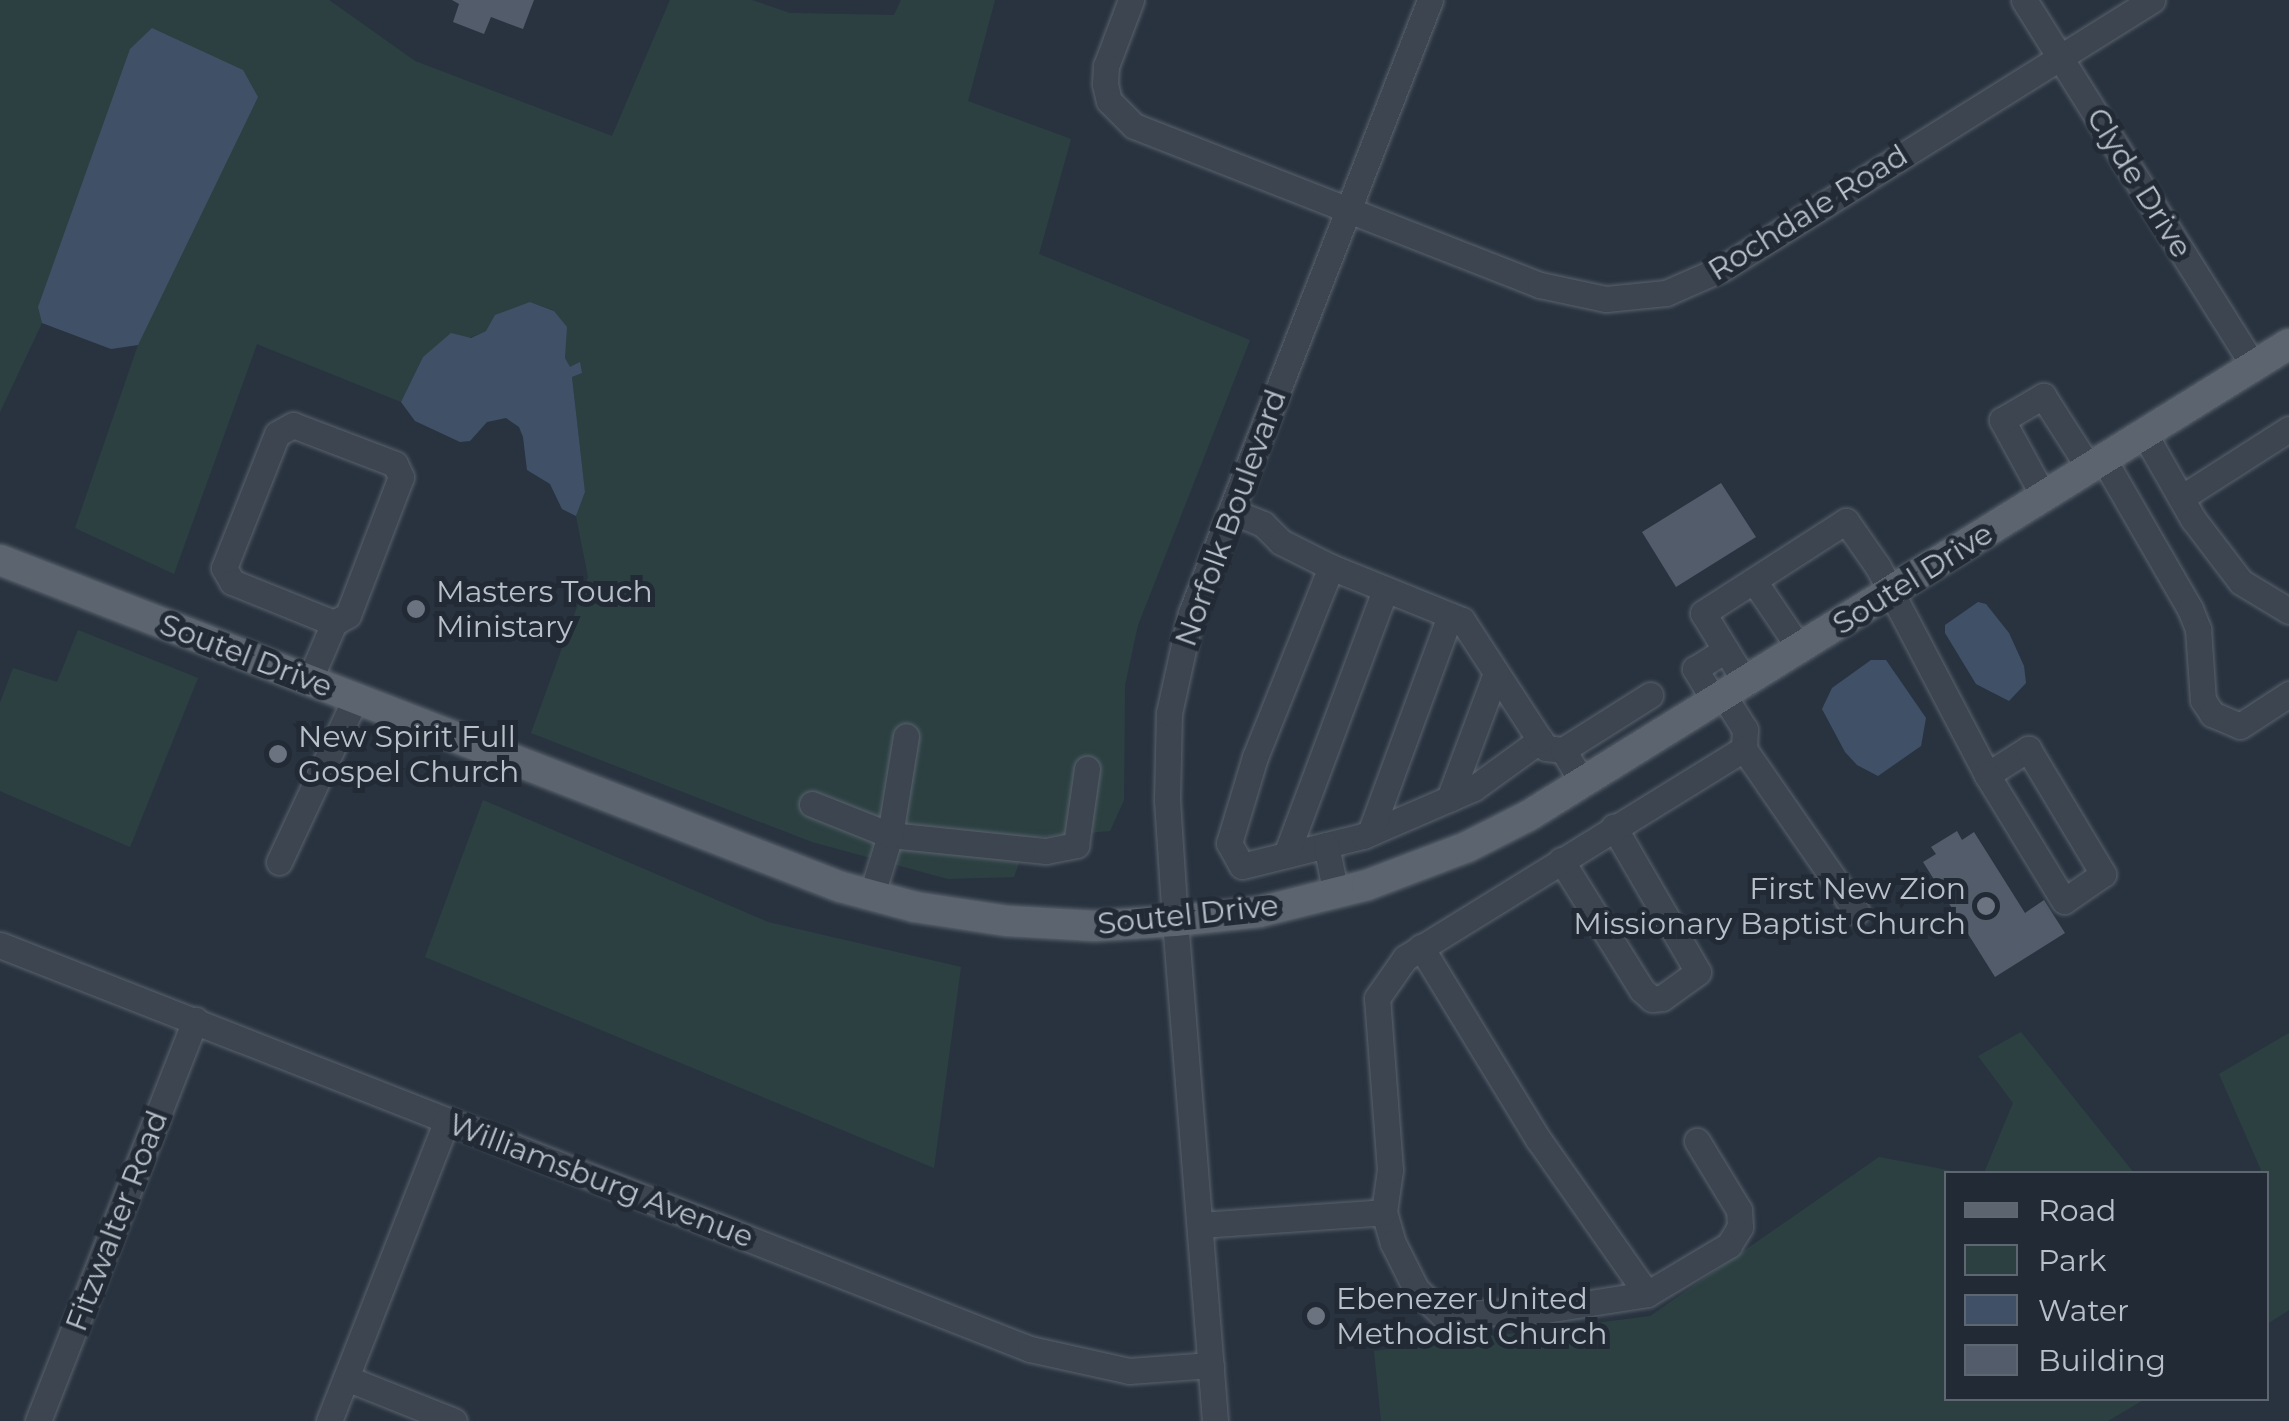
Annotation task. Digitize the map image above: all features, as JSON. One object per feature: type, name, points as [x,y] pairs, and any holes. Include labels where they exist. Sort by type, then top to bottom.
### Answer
[{"type":"main road","name":"Soutel Drive","points":[[0,560],[792,869],[914,907],[1008,922],[1095,926],[1175,921],[1259,912],[1336,894],[1467,848],[1583,783],[2289,344]]},
{"type":"street","name":"Rochdale Road","points":[[1132,0],[1106,66],[1109,100],[1134,126],[1574,296],[1606,299],[1666,292],[1723,268],[2152,0]]},
{"type":"street","name":"Norfolk Boulevard","points":[[1216,1421],[1175,921],[1167,799],[1169,713],[1191,613],[1430,0]]},
{"type":"street","name":"Clyde Drive","points":[[2024,0],[2254,366]]},
{"type":"street","points":[[2044,497],[2002,420],[2044,396],[2096,464],[2190,609],[2198,629],[2203,700],[2212,714],[2240,726],[2289,694]]},
{"type":"street","points":[[309,681],[334,623],[348,615],[400,478],[395,464],[293,425],[277,434],[224,568],[232,582],[334,623]]},
{"type":"street","points":[[2180,498],[2289,429]]},
{"type":"street","points":[[2144,434],[2180,498],[2241,582],[2289,611]]},
{"type":"street","points":[[1231,510],[1264,524],[1281,542],[1331,567],[1462,620],[1496,673],[1583,783]]},
{"type":"street","points":[[1857,912],[1744,749],[1745,729],[1728,694],[1726,650],[1703,612],[1846,521],[1866,546],[1987,775],[2064,901],[2103,874],[2028,748],[1987,775]]},
{"type":"street","points":[[1331,567],[1256,757],[1229,843],[1242,866],[1370,833],[1474,788],[1650,694]]},
{"type":"street","points":[[1754,580],[1800,648]]},
{"type":"street","points":[[1286,855],[1384,590]]},
{"type":"street","points":[[1370,833],[1450,616]]},
{"type":"street","points":[[1726,650],[1695,669],[1728,694]]},
{"type":"street","points":[[1448,799],[1496,673]]},
{"type":"street","points":[[279,862],[355,699]]},
{"type":"street","points":[[872,894],[890,834],[906,736]]},
{"type":"street","points":[[1697,1141],[1739,1210],[1740,1227],[1729,1244],[1647,1294],[1546,1310],[1443,1315],[1416,1289],[1394,1244],[1384,1212],[1390,1170],[1378,998],[1404,958],[1744,749]]},
{"type":"street","points":[[812,804],[890,834],[1046,851],[1076,846],[1087,769]]},
{"type":"street","points":[[1561,860],[1642,990],[1652,999],[1662,998],[1698,972],[1614,827]]},
{"type":"street","points":[[1326,846],[1336,894]]},
{"type":"street","name":"Williamsburg Avenue","points":[[0,945],[1046,1355],[1129,1371],[1211,1365]]},
{"type":"street","points":[[1422,947],[1538,1139],[1647,1294]]},
{"type":"street","name":"Fitzwalter Road","points":[[38,1421],[195,1020]]},
{"type":"street","points":[[329,1421],[447,1120]]},
{"type":"street","points":[[1200,1225],[1384,1212]]},
{"type":"street","points":[[346,1378],[454,1421]]},
{"type":"green space","points":[[0,0],[329,0],[415,61],[612,136],[670,0],[752,0],[790,13],[894,15],[901,0],[995,0],[968,101],[1071,139],[1039,254],[1250,340],[1138,625],[1125,685],[1124,800],[1110,831],[1028,838],[1014,877],[948,879],[812,842],[531,733],[588,577],[576,516],[585,492],[572,377],[582,373],[570,368],[565,358],[566,327],[553,310],[530,302],[486,331],[423,357],[401,402],[257,344],[174,574],[75,528],[138,345],[38,307],[42,323],[0,412]]},
{"type":"green space","points":[[78,630],[198,678],[130,847],[0,791],[0,703],[13,668],[57,682]]},
{"type":"green space","points":[[483,800],[768,922],[961,967],[934,1168],[425,957]]},
{"type":"green space","points":[[2021,1032],[2132,1171],[1985,1171],[2013,1103],[1978,1056]]},
{"type":"green space","points":[[2289,1033],[2289,1310],[2269,1323],[2269,1171],[2259,1171],[2219,1074]]},
{"type":"green space","points":[[1879,1157],[1952,1171],[1944,1171],[1944,1401],[2142,1401],[2108,1421],[1381,1421],[1374,1351],[1650,1316]]},
{"type":"water","points":[[152,28],[243,70],[258,97],[138,345],[111,349],[42,323],[38,307],[130,49]]},
{"type":"water","points":[[530,302],[554,311],[567,327],[565,358],[570,367],[580,362],[582,373],[572,377],[585,492],[576,516],[562,509],[550,484],[527,470],[519,427],[506,418],[487,422],[470,441],[460,442],[415,421],[401,402],[423,357],[451,333],[471,338],[486,331],[495,315]]},
{"type":"water","points":[[1978,602],[1986,604],[2009,633],[2024,666],[2026,683],[2009,701],[1976,684],[1945,633],[1945,625]]},
{"type":"water","points":[[1871,660],[1886,660],[1926,718],[1921,746],[1878,776],[1857,765],[1845,752],[1822,709],[1832,688]]},
{"type":"building","points":[[452,0],[534,0],[523,29],[491,17],[484,34],[453,22],[459,4]]},
{"type":"building","points":[[1721,483],[1756,537],[1676,587],[1642,532]]},
{"type":"building","name":"First New Zion Missionary Baptist Church","points":[[1957,831],[1962,840],[1974,832],[2025,913],[2044,900],[2065,933],[1995,977],[1923,862],[1936,854],[1931,847]]},
{"type":"place","name":"Masters Touch Ministary","points":[[416,609]]},
{"type":"place","name":"New Spirit Full Gospel Church","points":[[278,754]]},
{"type":"place","name":"First New Zion Missionary Baptist Church","points":[[1986,906]]},
{"type":"place","name":"Ebenezer United Methodist Church","points":[[1316,1316]]}]
